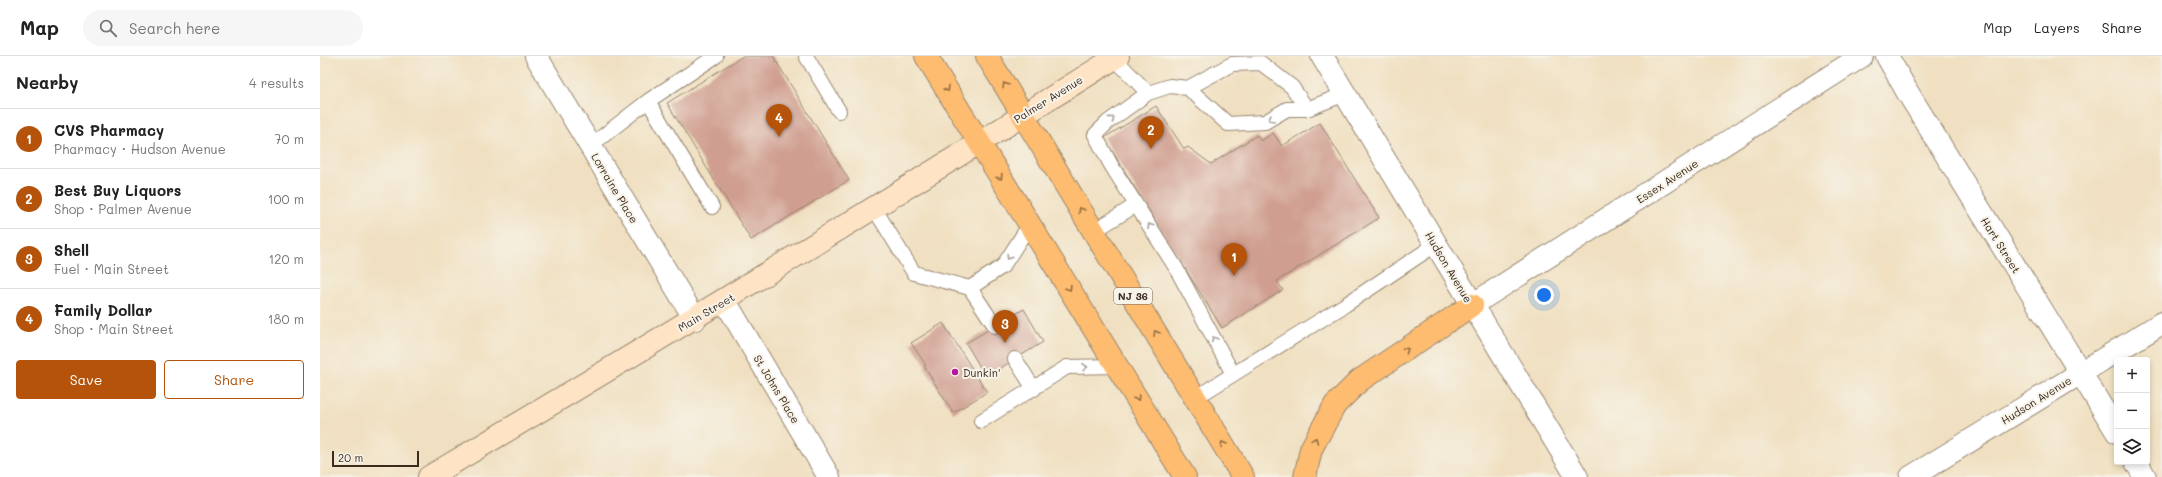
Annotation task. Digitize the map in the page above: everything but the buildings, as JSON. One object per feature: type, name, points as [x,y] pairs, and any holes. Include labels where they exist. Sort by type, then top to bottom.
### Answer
[{"type":"highway","points":[[926,56],[1185,477]]},
{"type":"highway","name":"NJ 36","points":[[987,56],[1243,477]]},
{"type":"highway","points":[[1305,477],[1311,449],[1335,405],[1359,381],[1472,306]]},
{"type":"street","name":"Lorraine Place","points":[[536,56],[695,319]]},
{"type":"street","name":"Hudson Avenue","points":[[1322,56],[1435,245],[1577,477]]},
{"type":"street","name":"Essex Avenue","points":[[1472,306],[1862,56]]},
{"type":"street","name":"Hart Street","points":[[1887,56],[1908,93],[2115,429]]},
{"type":"street","name":"Palmer Avenue","points":[[980,144],[1023,114],[1115,57]]},
{"type":"street","name":"Main Street","points":[[429,477],[725,301],[980,144]]},
{"type":"street","name":"St Johns Place","points":[[725,301],[829,477]]},
{"type":"street","name":"Hudson Avenue","points":[[1911,477],[2162,323]]},
{"type":"street","points":[[2138,465],[2145,477]]},
{"type":"lane","points":[[590,146],[648,101],[716,56]]},
{"type":"lane","points":[[806,56],[839,111]]},
{"type":"lane","points":[[1115,57],[1148,93]]},
{"type":"lane","points":[[1233,374],[1176,268],[1136,205],[1095,135],[1108,122],[1148,93],[1170,86],[1188,88],[1232,64],[1261,63],[1292,87],[1307,109]]},
{"type":"lane","points":[[1188,88],[1228,124],[1265,122],[1287,109],[1307,109],[1345,94]]},
{"type":"lane","points":[[648,101],[712,207]]},
{"type":"lane","points":[[1094,231],[1136,205]]},
{"type":"lane","points":[[874,208],[914,273],[970,288],[995,326]]},
{"type":"lane","points":[[970,288],[1003,266],[1030,224]]},
{"type":"lane","points":[[1195,398],[1345,305],[1435,245]]},
{"type":"lane","points":[[1015,359],[1034,389]]},
{"type":"lane","points":[[981,421],[1067,367],[1117,366]]},
{"type":"place","name":"Family Dollar","points":[[779,137]]},
{"type":"place","name":"Best Buy Liquors","points":[[1151,149]]},
{"type":"place","name":"CVS Pharmacy","points":[[1234,276]]},
{"type":"place","name":"Shell","points":[[1005,343]]},
{"type":"place","name":"Dunkin'","points":[[955,372]]}]
